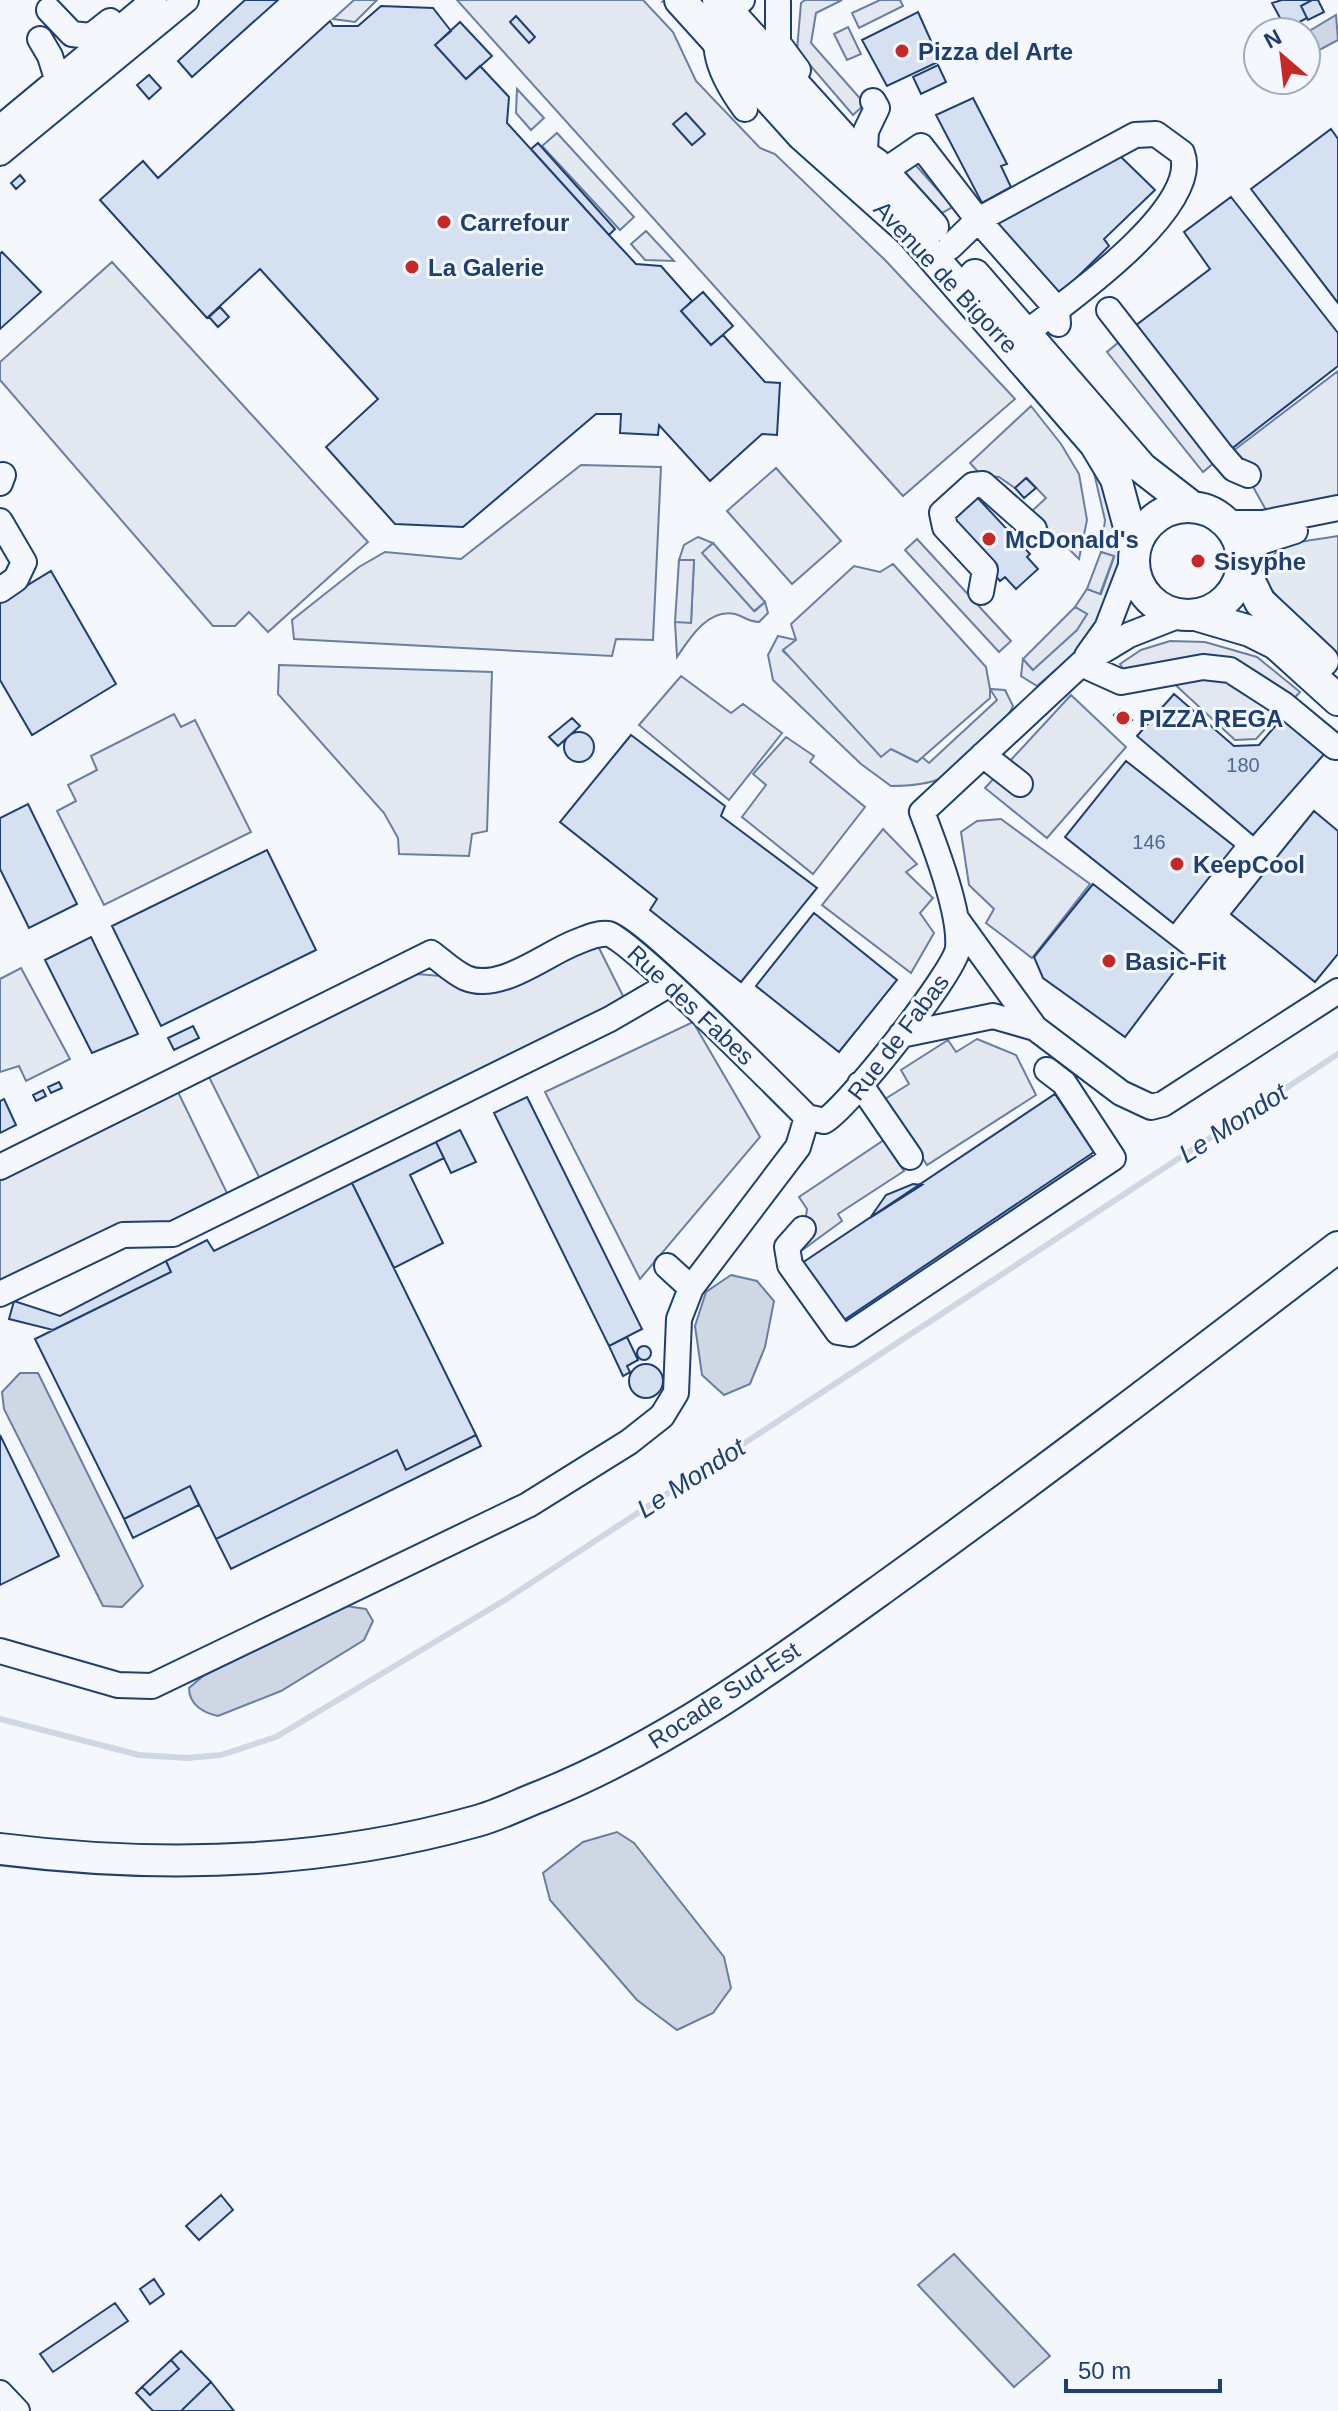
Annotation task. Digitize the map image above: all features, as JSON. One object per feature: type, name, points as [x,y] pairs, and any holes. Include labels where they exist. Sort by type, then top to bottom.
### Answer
[{"type":"main road","name":"Avenue de Bigorre","points":[[680,0],[725,13],[869,158],[1027,332],[1142,468],[1165,489],[1191,506]]},
{"type":"main road","name":"Avenue de Bigorre","points":[[725,13],[802,135],[911,232],[1095,444],[1116,479],[1135,553]]},
{"type":"main road","points":[[1327,678],[1276,644],[1250,631],[1190,616],[1149,599],[1140,587],[1135,553],[1150,522],[1176,508],[1191,506],[1205,509],[1228,523],[1240,545],[1243,563],[1260,602],[1327,678],[1338,700]]},
{"type":"main road","points":[[1190,616],[1230,595],[1243,563]]},
{"type":"main road","name":"Rocade Sud-Est","points":[[0,1849],[88,1860],[212,1860],[352,1850],[480,1820],[602,1771],[736,1694],[1055,1465],[1338,1247]]},
{"type":"street","points":[[0,128],[58,82],[78,45],[137,0]]},
{"type":"street","points":[[78,45],[154,0]]},
{"type":"street","points":[[0,153],[186,0]]},
{"type":"street","points":[[690,0],[703,14],[725,13],[755,19],[780,1]]},
{"type":"street","points":[[780,1],[778,43],[782,53],[869,158]]},
{"type":"street","points":[[49,10],[78,45],[74,83],[53,103],[54,110]]},
{"type":"street","points":[[725,13],[722,76],[745,109]]},
{"type":"street","points":[[40,39],[50,56],[58,82]]},
{"type":"street","points":[[869,158],[866,131],[877,108],[873,101]]},
{"type":"street","points":[[950,247],[978,220],[1135,135],[1156,134],[1182,153],[1185,172],[1179,189],[1155,222],[1109,267],[1027,332]]},
{"type":"street","points":[[869,158],[921,146],[978,220],[1057,309],[1061,321],[1047,339],[1098,400],[1109,426]]},
{"type":"street","points":[[1109,310],[1221,454],[1234,469],[1248,475]]},
{"type":"street","points":[[981,592],[985,570],[941,522],[942,513],[967,489],[983,484],[1030,524]]},
{"type":"street","points":[[1228,523],[1263,523],[1338,508]]},
{"type":"street","points":[[0,521],[24,562],[16,579],[0,590]]},
{"type":"street","points":[[1243,563],[1261,542],[1280,534],[1338,521]]},
{"type":"street","name":"Rue de Fabas","points":[[807,1117],[814,1121],[832,1117],[901,1035],[951,967],[958,949],[956,919],[922,812],[1081,664],[1107,628],[1135,553]]},
{"type":"street","name":"Rue de Fabas","points":[[1081,664],[1129,635],[1190,616]]},
{"type":"street","points":[[1081,664],[1121,682],[1203,667],[1230,670],[1283,704],[1335,747]]},
{"type":"street","points":[[1327,678],[1338,708]]},
{"type":"street","points":[[983,755],[1020,784]]},
{"type":"street","points":[[956,919],[1035,1028],[1121,1093],[1151,1107],[1163,1104],[1338,991]]},
{"type":"street","name":"Rue des Fabes","points":[[0,1167],[431,953],[464,977],[476,981],[495,979],[589,937],[609,934],[621,940],[670,984],[807,1117]]},
{"type":"street","points":[[0,1294],[123,1235],[173,1234],[610,1019],[670,984]]},
{"type":"street","points":[[901,1035],[993,1016],[1035,1028]]},
{"type":"street","points":[[803,1229],[787,1247],[790,1265],[838,1332],[850,1334],[1113,1158],[1064,1083],[1047,1070]]},
{"type":"street","points":[[860,1084],[910,1157]]},
{"type":"street","points":[[0,1651],[118,1685],[152,1686],[528,1505],[629,1442],[662,1416],[676,1393],[679,1319],[691,1288],[798,1147],[807,1117]]},
{"type":"street","points":[[667,1266],[691,1288]]},
{"type":"street","points":[[0,2393],[17,2411]]},
{"type":"shaded area","points":[[354,0],[377,0],[355,22],[333,19]]},
{"type":"shaded area","points":[[457,0],[643,0],[673,32],[696,81],[760,148],[775,154],[886,261],[1015,399],[903,496]]},
{"type":"shaded area","points":[[805,0],[842,0],[816,13],[811,43],[865,104],[853,115],[797,50],[801,3]]},
{"type":"shaded area","points":[[880,0],[900,0],[903,6],[859,28],[852,13]]},
{"type":"shaded area","points":[[1336,15],[1338,40],[1322,49],[1322,23]]},
{"type":"shaded area","points":[[848,27],[861,54],[847,60],[834,34]]},
{"type":"shaded area","points":[[517,89],[544,118],[531,130],[516,113]]},
{"type":"shaded area","points":[[557,133],[634,217],[620,230],[542,146]]},
{"type":"shaded area","points":[[912,161],[953,207],[942,213],[902,169]]},
{"type":"shaded area","points":[[646,231],[674,261],[645,260],[631,244]]},
{"type":"shaded area","points":[[112,262],[368,542],[268,632],[249,612],[235,626],[213,626],[0,380],[0,362]]},
{"type":"shaded area","points":[[1119,342],[1215,462],[1203,472],[1107,352]]},
{"type":"shaded area","points":[[1338,371],[1338,496],[1266,510],[1233,451]]},
{"type":"shaded area","points":[[1031,406],[1061,444],[1079,474],[1087,520],[1079,559],[1031,512],[1046,498],[1027,478],[1015,488],[999,477],[982,476],[970,463]]},
{"type":"shaded area","points":[[1096,456],[1122,553],[1118,572],[1088,642],[1037,686],[1021,676],[1023,659],[1032,669],[1087,614],[1075,607],[1087,589],[1101,594],[1114,557],[1101,552],[1105,520],[1091,460]]},
{"type":"shaded area","points":[[581,465],[661,467],[653,640],[616,639],[612,656],[294,639],[292,620],[359,567],[385,552],[461,559]]},
{"type":"shaded area","points":[[776,468],[841,541],[792,584],[727,511]]},
{"type":"shaded area","points":[[1338,536],[1338,666],[1263,580],[1271,557],[1279,550],[1301,542]]},
{"type":"shaded area","points":[[698,537],[713,543],[703,553],[755,611],[765,602],[768,613],[759,622],[735,614],[716,616],[700,626],[677,657],[675,622],[691,622],[694,560],[679,560],[684,545]]},
{"type":"shaded area","points":[[917,539],[1011,641],[999,652],[905,550]]},
{"type":"shaded area","points":[[713,543],[765,602],[754,611],[702,553]]},
{"type":"shaded area","points":[[1101,552],[1114,556],[1100,594],[1087,589]]},
{"type":"shaded area","points":[[679,560],[694,560],[691,623],[675,622]]},
{"type":"shaded area","points":[[893,564],[986,667],[990,689],[990,698],[917,762],[891,749],[881,757],[783,650],[796,640],[791,624],[854,566],[880,572]]},
{"type":"shaded area","points":[[1075,607],[1087,614],[1077,630],[1033,670],[1023,659]]},
{"type":"shaded area","points":[[778,636],[796,640],[783,651],[891,749],[917,762],[922,757],[929,763],[997,700],[990,689],[1005,690],[1013,706],[992,734],[950,773],[923,784],[891,786],[861,764],[773,680],[768,655]]},
{"type":"shaded area","points":[[1170,641],[1205,642],[1257,657],[1300,692],[1256,739],[1235,740],[1169,679],[1128,676],[1120,664],[1141,650]]},
{"type":"shaded area","points":[[279,665],[492,672],[487,831],[472,834],[469,856],[399,854],[398,838],[384,813],[278,694]]},
{"type":"shaded area","points":[[681,676],[731,713],[743,704],[782,733],[729,800],[639,725]]},
{"type":"shaded area","points":[[1071,695],[1126,747],[1047,838],[985,788]]},
{"type":"shaded area","points":[[174,714],[181,727],[195,720],[251,832],[104,905],[57,811],[76,801],[68,785],[97,770],[91,756]]},
{"type":"shaded area","points":[[786,737],[814,756],[810,762],[865,807],[813,874],[742,817],[766,785],[753,774]]},
{"type":"shaded area","points":[[1001,819],[1090,884],[1032,958],[986,923],[994,909],[969,885],[961,832],[977,821]]},
{"type":"shaded area","points":[[883,829],[917,864],[906,872],[933,898],[920,913],[934,933],[911,973],[822,905]]},
{"type":"shaded area","points":[[597,944],[626,1002],[260,1179],[209,1077],[417,974],[514,982]]},
{"type":"shaded area","points":[[21,968],[70,1059],[26,1081],[19,1066],[0,1072],[0,979]]},
{"type":"shaded area","points":[[693,1022],[760,1137],[640,1279],[545,1092]]},
{"type":"shaded area","points":[[977,1039],[1016,1055],[1036,1095],[927,1165],[885,1099],[909,1084],[901,1070],[948,1040],[956,1052]]},
{"type":"shaded area","points":[[178,1092],[227,1193],[157,1228],[0,1284],[0,1179]]},
{"type":"shaded area","points":[[884,1140],[904,1171],[838,1214],[842,1221],[801,1251],[807,1209],[799,1197]]},
{"type":"shaded area","points":[[731,1275],[757,1281],[774,1301],[765,1347],[750,1384],[724,1395],[702,1375],[695,1326],[706,1292]]},
{"type":"shaded area","points":[[20,1373],[38,1373],[143,1586],[122,1607],[103,1606],[4,1409],[2,1392]]},
{"type":"shaded area","points":[[346,1606],[366,1609],[373,1621],[364,1640],[281,1691],[218,1716],[194,1704],[189,1688],[203,1676]]},
{"type":"shaded area","points":[[617,1832],[634,1843],[724,1957],[731,1988],[713,2013],[677,2030],[637,2000],[550,1900],[543,1873],[583,1842]]},
{"type":"shaded area","points":[[954,2254],[1050,2356],[1014,2387],[918,2285]]},
{"type":"building","points":[[245,0],[278,0],[192,77],[178,61]]},
{"type":"building","points":[[1312,0],[1301,6],[1306,16],[1279,16],[1272,3]]},
{"type":"building","points":[[1318,0],[1324,12],[1306,16],[1301,6]]},
{"type":"building","name":"La Galerie","points":[[381,6],[433,8],[451,31],[435,45],[466,79],[480,66],[509,97],[507,123],[609,235],[636,264],[661,266],[692,301],[681,311],[711,345],[723,335],[765,382],[780,383],[777,435],[762,434],[710,481],[659,425],[658,435],[620,433],[621,414],[596,414],[463,527],[395,524],[326,447],[378,399],[260,269],[207,318],[100,200],[143,161],[158,178],[330,21],[333,26],[358,26]]},
{"type":"building","name":"Pizza del Arte","points":[[918,12],[940,61],[887,86],[862,40]]},
{"type":"building","points":[[516,16],[535,37],[529,43],[510,22]]},
{"type":"building","points":[[460,22],[492,56],[466,79],[435,45]]},
{"type":"building","points":[[938,65],[946,82],[921,94],[913,77]]},
{"type":"building","points":[[149,75],[161,88],[149,99],[137,85]]},
{"type":"building","points":[[973,98],[1007,164],[1001,166],[1011,187],[982,203],[936,115]]},
{"type":"building","points":[[686,113],[705,134],[692,145],[673,124]]},
{"type":"building","points":[[1331,129],[1338,139],[1338,303],[1251,189]]},
{"type":"building","points":[[538,143],[615,229],[609,235],[531,149]]},
{"type":"building","points":[[1117,153],[1155,190],[1104,239],[1109,246],[1060,294],[992,226]]},
{"type":"building","points":[[20,175],[25,181],[16,189],[11,183]]},
{"type":"building","points":[[1231,197],[1338,333],[1338,366],[1230,450],[1135,326],[1210,269],[1184,232]]},
{"type":"building","points":[[2,252],[41,292],[0,329],[0,254]]},
{"type":"building","points":[[703,292],[733,326],[711,345],[681,311]]},
{"type":"building","points":[[220,307],[229,317],[218,327],[209,317]]},
{"type":"building","points":[[1026,478],[1036,488],[1024,498],[1015,488]]},
{"type":"building","name":"McDonald's","points":[[975,495],[1030,554],[1027,557],[1038,569],[1016,589],[1005,577],[1000,581],[947,520]]},
{"type":"building","points":[[51,571],[116,684],[32,735],[0,680],[0,602]]},
{"type":"building","points":[[1174,694],[1234,746],[1259,745],[1283,717],[1326,752],[1253,835],[1137,736]]},
{"type":"building","name":"PIZZA REGA","points":[[1120,710],[1132,720],[1126,726],[1114,715]]},
{"type":"building","points":[[572,718],[580,726],[558,746],[549,737]]},
{"type":"building","points":[[579,732],[590,736],[594,747],[590,758],[579,762],[568,758],[564,747],[568,736]]},
{"type":"building","points":[[631,735],[725,806],[721,816],[817,888],[741,982],[650,910],[657,899],[560,822]]},
{"type":"building","points":[[1126,761],[1234,846],[1173,923],[1065,837]]},
{"type":"building","points":[[28,804],[77,904],[29,928],[0,869],[0,818]]},
{"type":"building","points":[[1314,811],[1338,831],[1338,954],[1315,982],[1231,914]]},
{"type":"building","points":[[267,850],[316,950],[161,1026],[112,926]]},
{"type":"building","name":"Basic-Fit","points":[[1093,884],[1186,956],[1125,1037],[1043,978],[1034,957]]},
{"type":"building","points":[[814,913],[897,980],[839,1052],[756,986]]},
{"type":"building","points":[[91,937],[138,1034],[92,1053],[45,960]]},
{"type":"building","points":[[193,1026],[199,1038],[174,1050],[168,1038]]},
{"type":"building","points":[[59,1082],[62,1088],[51,1093],[48,1087]]},
{"type":"building","points":[[43,1090],[46,1096],[36,1101],[33,1095]]},
{"type":"building","points":[[1055,1094],[1094,1152],[841,1322],[802,1263]]},
{"type":"building","points":[[527,1097],[642,1329],[609,1346],[494,1113]]},
{"type":"building","points":[[4,1099],[16,1125],[0,1133],[0,1101]]},
{"type":"building","points":[[460,1130],[476,1162],[451,1173],[436,1142]]},
{"type":"building","points":[[436,1142],[444,1158],[410,1175],[443,1243],[394,1268],[352,1183]]},
{"type":"building","points":[[352,1183],[476,1435],[406,1470],[397,1450],[216,1539],[190,1486],[124,1519],[35,1339],[171,1272],[166,1261],[207,1240],[214,1251]]},
{"type":"building","points":[[913,1184],[922,1185],[870,1218],[886,1195]]},
{"type":"building","points":[[166,1261],[171,1272],[53,1330],[9,1319],[14,1301],[60,1316]]},
{"type":"building","points":[[627,1337],[638,1360],[627,1366],[630,1372],[623,1376],[609,1346]]},
{"type":"building","points":[[644,1346],[651,1353],[644,1360],[637,1353]]},
{"type":"building","points":[[646,1364],[658,1369],[663,1381],[658,1393],[646,1398],[634,1393],[629,1381],[634,1369]]},
{"type":"building","points":[[0,1435],[59,1556],[0,1585]]},
{"type":"building","points":[[476,1435],[481,1446],[231,1569],[216,1539],[397,1450],[406,1470]]},
{"type":"building","points":[[190,1486],[199,1505],[133,1538],[124,1519]]},
{"type":"building","points":[[221,2195],[233,2210],[199,2240],[186,2226]]},
{"type":"building","points":[[154,2279],[164,2294],[150,2304],[140,2289]]},
{"type":"building","points":[[115,2303],[128,2321],[53,2372],[40,2354]]},
{"type":"building","points":[[181,2351],[211,2382],[181,2411],[153,2411],[136,2393],[142,2387],[150,2395],[179,2369],[171,2360]]},
{"type":"building","points":[[171,2360],[179,2369],[150,2395],[142,2387]]},
{"type":"building","points":[[211,2382],[234,2411],[181,2411]]},
{"type":"waterway","name":"Le Mondot","points":[[0,1719],[139,1755],[187,1758],[221,1755],[276,1737],[505,1600],[1338,1054]]},
{"type":"place","name":"Pizza del Arte","points":[[902,51]]},
{"type":"place","name":"Carrefour","points":[[444,222]]},
{"type":"place","name":"La Galerie","points":[[412,267]]},
{"type":"place","name":"McDonald's","points":[[989,539]]},
{"type":"place","name":"Sisyphe","points":[[1198,561]]},
{"type":"place","name":"PIZZA REGA","points":[[1123,718]]},
{"type":"place","name":"KeepCool","points":[[1177,864]]},
{"type":"place","name":"Basic-Fit","points":[[1109,961]]}]
